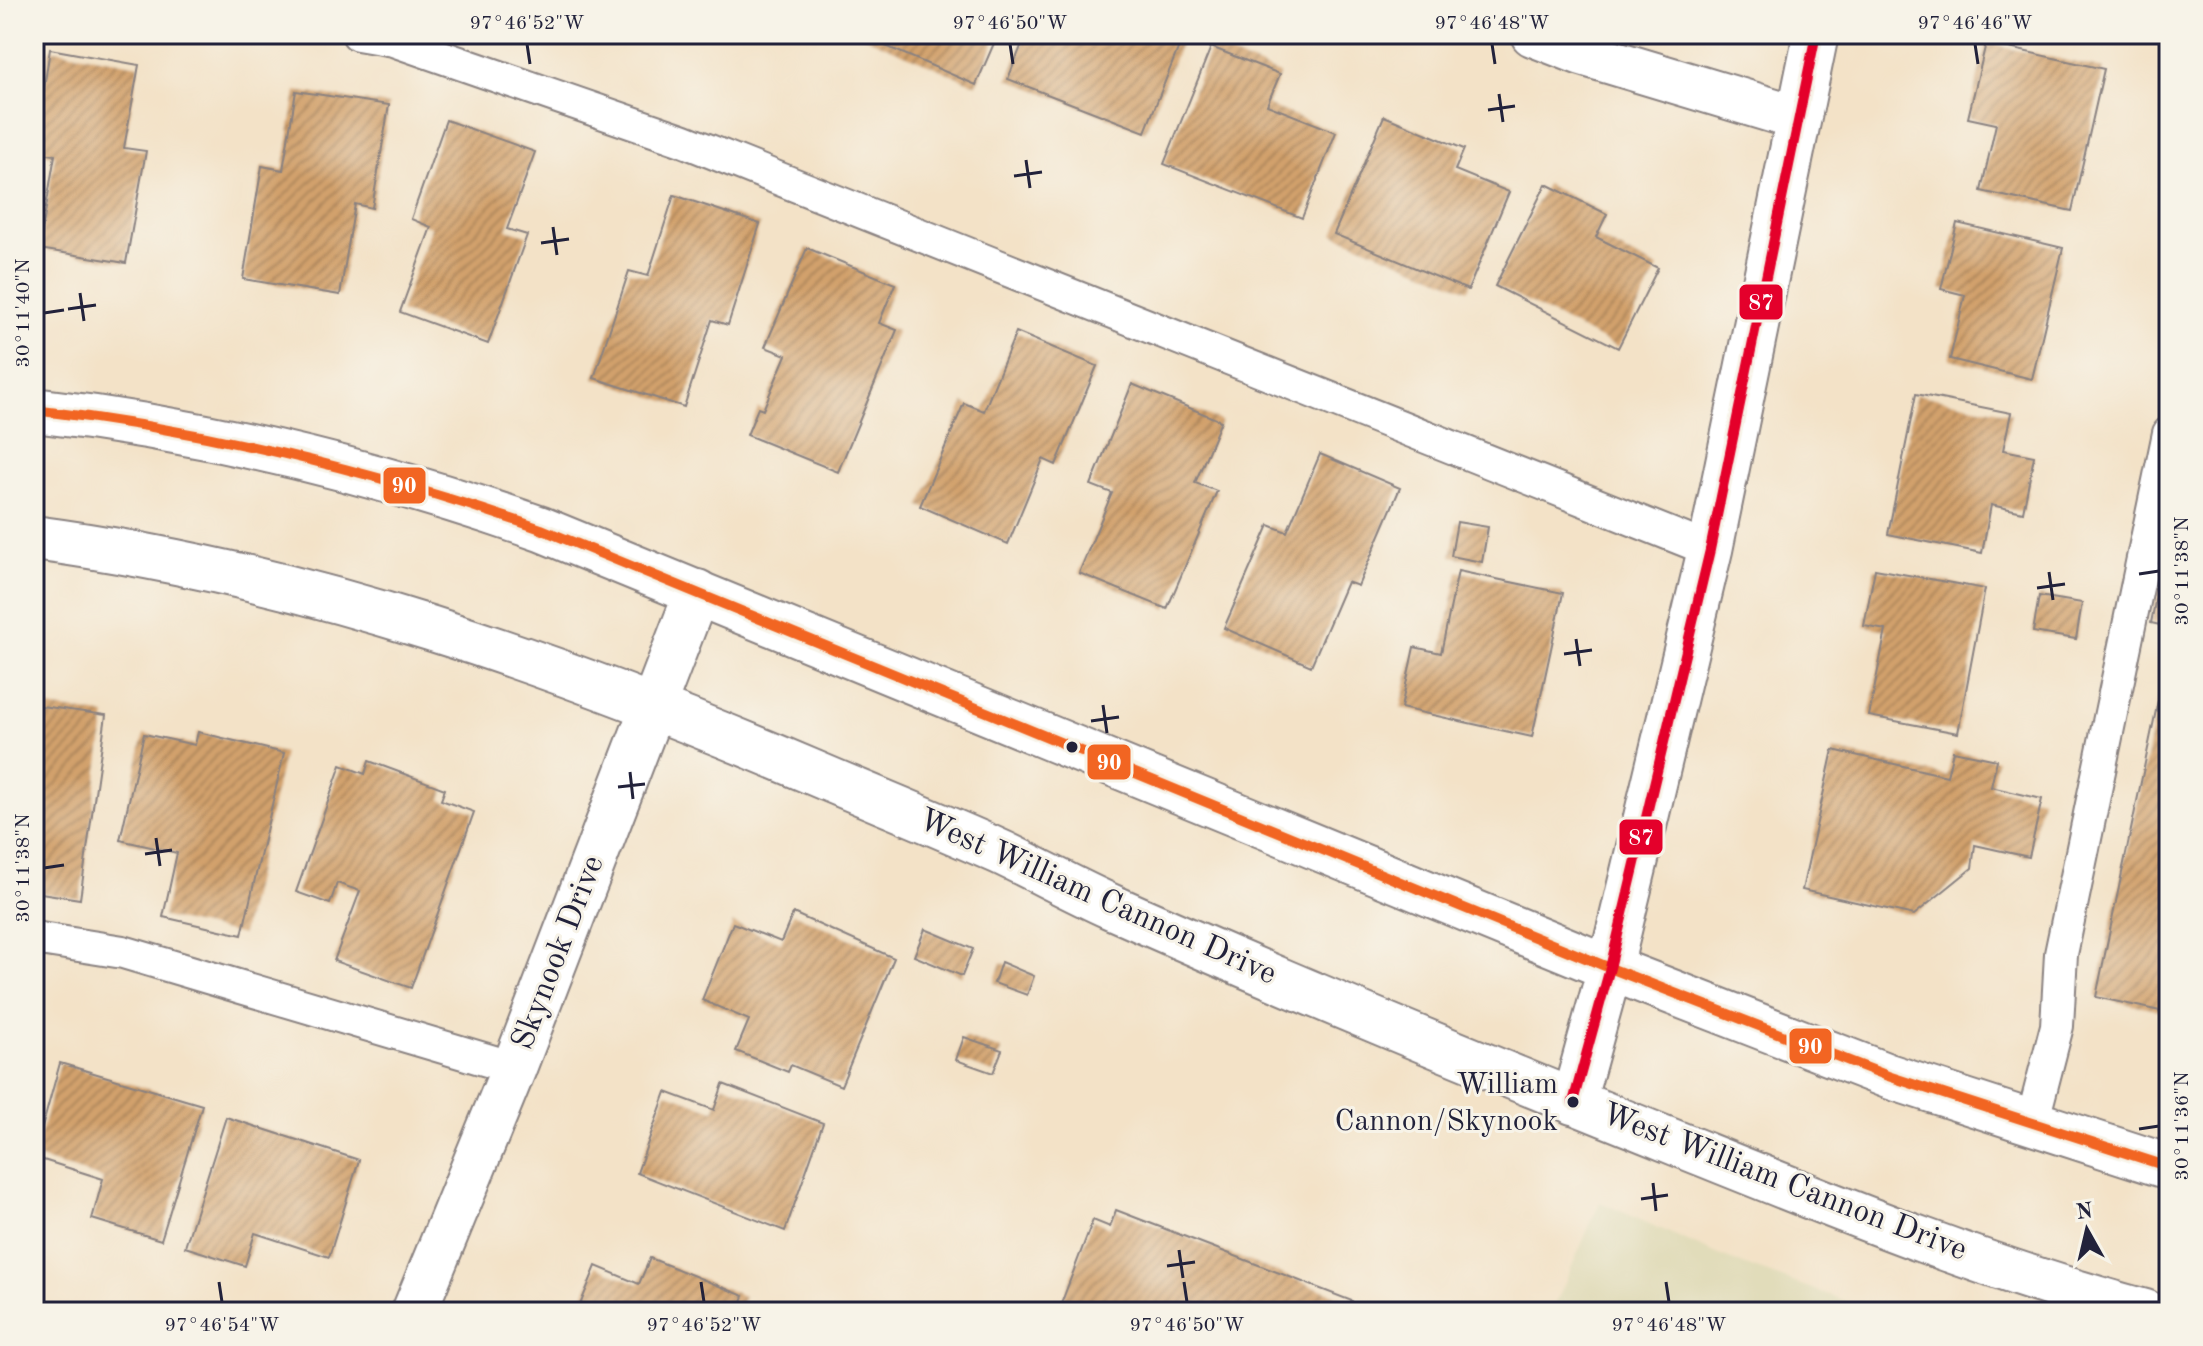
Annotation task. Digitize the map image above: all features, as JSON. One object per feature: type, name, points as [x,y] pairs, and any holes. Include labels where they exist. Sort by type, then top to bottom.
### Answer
[{"type":"main road","points":[[1533,34],[1582,53],[1798,118]]},
{"type":"main road","points":[[1573,1102],[1610,968],[1710,550],[1816,34]]},
{"type":"main road","points":[[34,410],[200,433],[323,461],[447,496],[527,524],[1610,968],[1888,1076],[2169,1167]]},
{"type":"main road","name":"West William Cannon Drive","points":[[34,538],[126,550],[338,599],[478,641],[655,705],[999,852],[1106,905],[1450,1054],[1854,1214],[2088,1297],[2145,1312]]},
{"type":"main road","name":"Skynook Drive","points":[[414,1312],[514,1068],[697,592]]},
{"type":"lane","points":[[358,34],[393,40],[682,140],[1710,550]]},
{"type":"lane","points":[[2032,1123],[2057,1026],[2061,954],[2169,433]]},
{"type":"lane","points":[[34,938],[123,952],[514,1068]]},
{"type":"shaded area","points":[[1600,1202],[1726,1258],[1876,1312],[1552,1312]]},
{"type":"building","points":[[858,34],[998,34],[976,85]]},
{"type":"building","points":[[1026,34],[1183,36],[1145,132],[1008,79]]},
{"type":"building","points":[[1986,43],[2104,69],[2072,211],[1981,191],[1996,124],[1968,118]]},
{"type":"building","points":[[1211,47],[1280,74],[1267,105],[1336,132],[1302,218],[1164,164]]},
{"type":"building","points":[[50,49],[139,65],[124,148],[146,151],[126,263],[39,249],[55,155],[34,152]]},
{"type":"building","points":[[296,91],[389,105],[372,208],[355,204],[340,295],[243,279],[262,166],[283,170]]},
{"type":"building","points":[[1384,116],[1464,149],[1455,170],[1509,192],[1468,290],[1334,234]]},
{"type":"building","points":[[446,120],[535,152],[507,229],[527,235],[488,344],[400,312],[431,227],[411,219]]},
{"type":"building","points":[[1546,184],[1607,214],[1596,237],[1658,268],[1618,348],[1495,286]]},
{"type":"building","points":[[674,195],[760,224],[728,325],[712,320],[684,407],[594,378],[629,271],[648,276]]},
{"type":"building","points":[[1957,223],[2063,248],[2032,379],[1950,359],[1965,295],[1941,289]]},
{"type":"building","points":[[807,248],[895,284],[879,323],[897,330],[838,472],[747,435],[758,408],[763,410],[786,355],[765,347]]},
{"type":"building","points":[[1016,332],[1097,366],[1056,465],[1043,459],[1008,544],[920,506],[964,403],[984,411]]},
{"type":"building","points":[[1132,384],[1221,421],[1195,483],[1217,491],[1167,609],[1079,573],[1112,493],[1091,485]]},
{"type":"building","points":[[1916,394],[2011,413],[2003,450],[2034,456],[2023,512],[1991,505],[1982,553],[1888,534]]},
{"type":"building","points":[[1320,454],[1400,488],[1358,586],[1347,582],[1311,666],[1224,628],[1269,525],[1287,532]]},
{"type":"building","points":[[1457,522],[1488,527],[1482,562],[1451,556]]},
{"type":"building","points":[[1875,569],[1985,589],[1958,733],[1869,716],[1886,630],[1864,626]]},
{"type":"building","points":[[1458,571],[1563,593],[1532,737],[1401,708],[1414,647],[1441,653]]},
{"type":"building","points":[[2160,577],[2169,579],[2169,627],[2151,623]]},
{"type":"building","points":[[2039,596],[2082,603],[2076,639],[2033,632]]},
{"type":"building","points":[[2169,653],[2169,1013],[2096,997]]},
{"type":"building","points":[[34,705],[106,715],[80,899],[34,892]]},
{"type":"building","points":[[198,732],[284,753],[242,935],[163,917],[177,853],[120,840],[144,734],[195,745]]},
{"type":"building","points":[[1833,750],[1947,776],[1953,751],[1997,760],[1991,787],[2042,799],[2029,857],[1975,845],[1972,868],[1914,915],[1802,890]]},
{"type":"building","points":[[369,761],[445,789],[441,800],[474,812],[411,988],[334,961],[360,891],[337,883],[330,904],[296,892],[341,765],[365,774]]},
{"type":"building","points":[[793,913],[894,958],[841,1086],[791,1065],[788,1072],[736,1051],[749,1020],[702,1000],[733,923],[781,942]]},
{"type":"building","points":[[925,929],[973,949],[962,976],[914,956]]},
{"type":"building","points":[[1001,962],[1034,976],[1027,995],[994,983]]},
{"type":"building","points":[[964,1037],[1002,1050],[993,1073],[956,1060]]},
{"type":"building","points":[[60,1063],[202,1105],[161,1240],[92,1219],[103,1179],[34,1157]]},
{"type":"building","points":[[723,1084],[823,1123],[785,1231],[637,1173],[666,1092],[714,1110]]},
{"type":"building","points":[[226,1117],[359,1160],[329,1257],[255,1233],[245,1266],[185,1247]]},
{"type":"building","points":[[1116,1210],[1352,1301],[1348,1312],[1058,1312],[1093,1220],[1110,1227]]},
{"type":"building","points":[[650,1258],[744,1296],[738,1312],[577,1312],[596,1266],[639,1284]]},
{"type":"transit line","name":"87","points":[[1573,1102],[1610,968],[1710,550],[1816,34]]},
{"type":"transit line","name":"90","points":[[34,410],[164,429],[291,455],[416,489],[541,529],[1610,968],[1888,1076],[2169,1167]]},
{"type":"place","name":"William Cannon/Skynook","points":[[1573,1102]]}]
